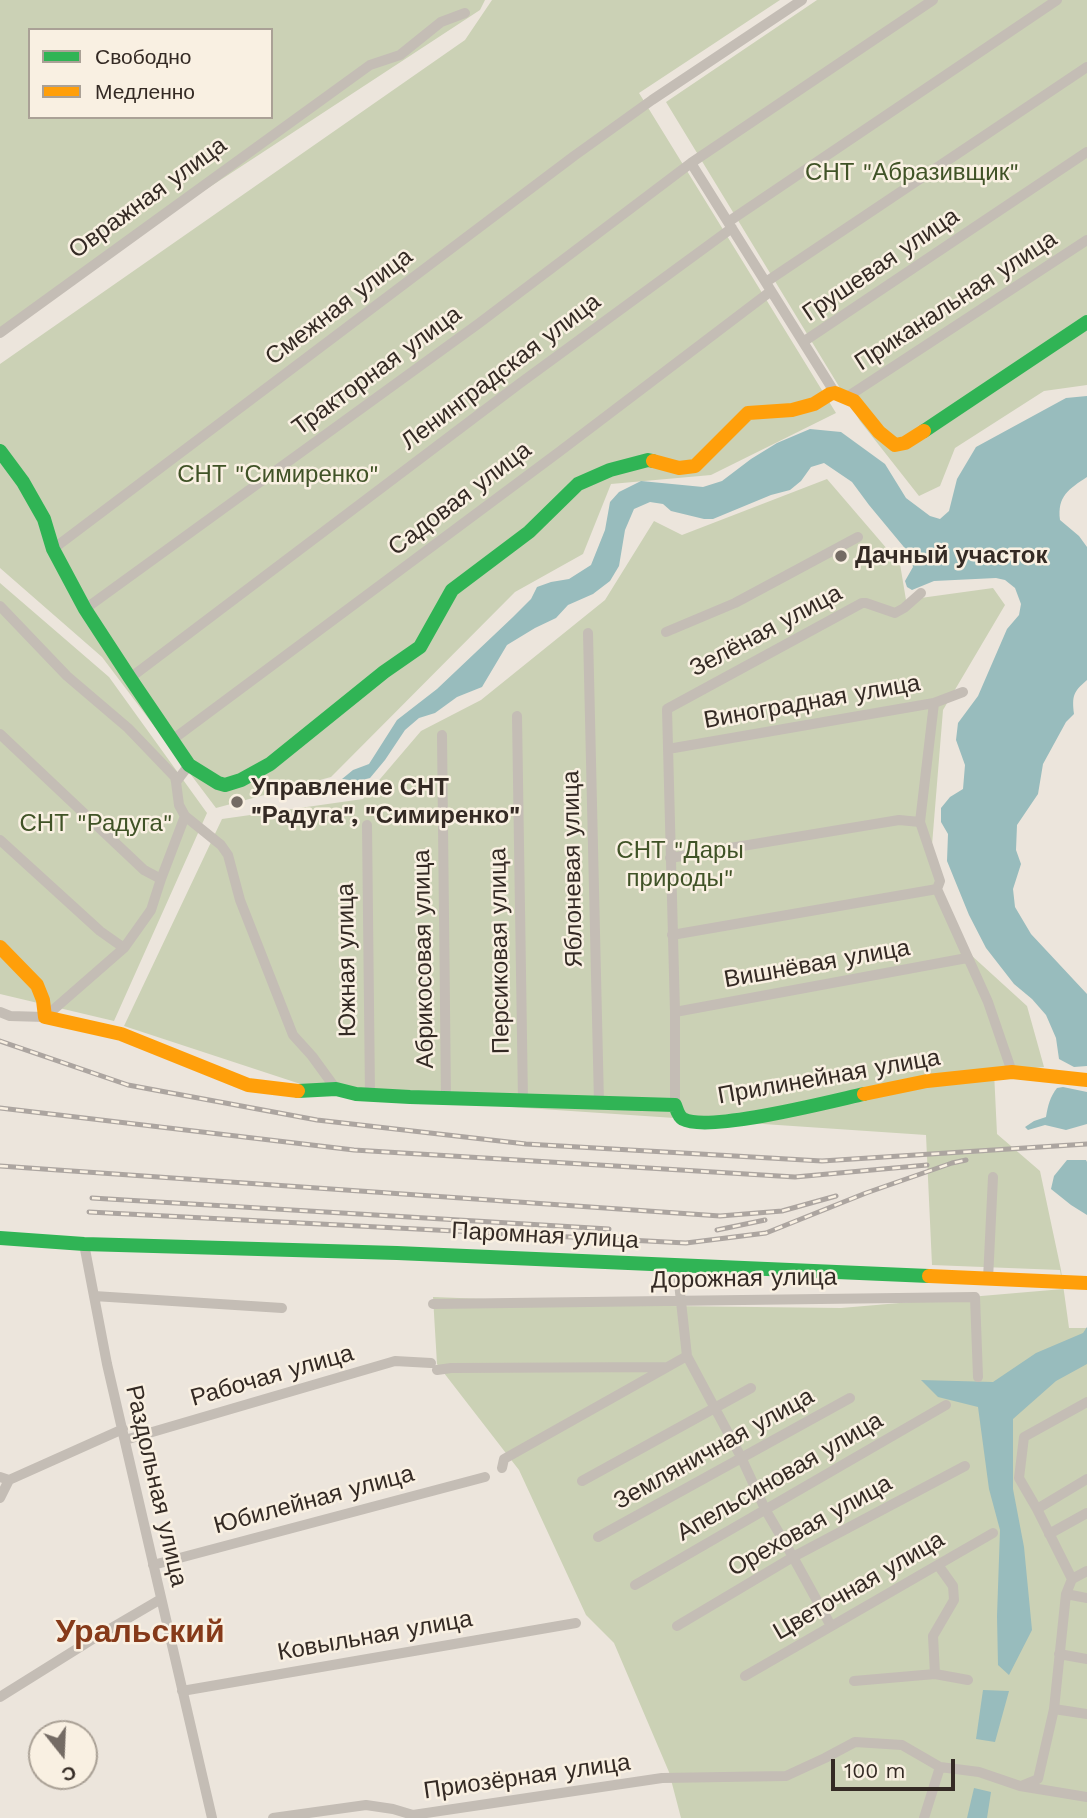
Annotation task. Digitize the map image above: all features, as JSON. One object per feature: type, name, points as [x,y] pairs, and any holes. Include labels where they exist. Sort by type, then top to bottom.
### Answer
[{"type":"street","name":"Смежная улица","points":[[53,549],[564,164],[652,100],[802,0]]},
{"type":"street","points":[[841,395],[803,342],[691,163],[933,0]]},
{"type":"street","points":[[730,225],[1057,0]]},
{"type":"street","name":"Овражная улица","points":[[0,334],[370,65],[400,55],[441,22],[465,13]]},
{"type":"street","name":"Садовая улица","points":[[172,740],[559,452],[768,287],[1087,67]]},
{"type":"street","name":"Грушевая улица","points":[[803,342],[1087,152]]},
{"type":"street","name":"Тракторная улица","points":[[85,610],[478,324],[691,163]]},
{"type":"street","name":"Ленинградская улица","points":[[130,678],[730,225]]},
{"type":"street","name":"Приканальная улица","points":[[841,395],[1087,240]]},
{"type":"street","points":[[0,451],[23,482],[44,519],[53,549],[85,610],[130,678],[189,765],[225,785],[241,780],[270,764],[384,672],[420,647],[452,590],[530,532],[578,484],[610,470],[648,460],[679,468],[695,466],[748,413],[792,410],[814,404],[830,394],[841,395],[854,401],[879,432],[895,445],[905,443],[1087,321]]},
{"type":"street","points":[[666,632],[735,603],[858,537]]},
{"type":"street","name":"Зелёная улица","points":[[668,749],[667,709],[862,603],[895,613],[921,593]]},
{"type":"street","points":[[0,606],[67,676],[128,728],[175,777],[179,805],[185,816],[221,845],[228,855],[240,900],[293,1035],[336,1089]]},
{"type":"street","name":"Яблоневая улица","points":[[588,633],[599,1103]]},
{"type":"street","name":"Виноградная улица","points":[[668,749],[934,702],[963,692]]},
{"type":"street","points":[[934,702],[920,822],[940,881],[937,889],[988,1002],[1012,1072]]},
{"type":"street","name":"Персиковая улица","points":[[517,716],[523,1101]]},
{"type":"street","points":[[0,734],[144,870],[161,879]]},
{"type":"street","name":"Абрикосовая улица","points":[[442,735],[446,1098]]},
{"type":"street","points":[[0,1012],[10,1016],[45,1017],[121,1034],[248,1085],[295,1091],[336,1089],[370,1094],[446,1098],[675,1105],[668,749]]},
{"type":"street","points":[[176,782],[189,765]]},
{"type":"street","points":[[45,1017],[124,948],[151,911],[185,816]]},
{"type":"street","points":[[670,858],[899,820],[920,822]]},
{"type":"street","name":"Южная улица","points":[[367,825],[370,1094]]},
{"type":"street","points":[[0,840],[100,931],[124,948]]},
{"type":"street","points":[[673,935],[937,889]]},
{"type":"street","points":[[0,947],[37,985],[43,1000],[45,1017]]},
{"type":"street","name":"Вишнёвая улица","points":[[675,1012],[967,958]]},
{"type":"street","name":"Прилинейная улица","points":[[675,1105],[677,1114],[684,1119],[737,1121],[927,1081],[1012,1072],[1087,1080]]},
{"type":"street","points":[[988,1279],[993,1177]]},
{"type":"street","name":"Паромная улица","points":[[0,1238],[84,1244],[397,1253],[1087,1283]]},
{"type":"street","name":"Раздольная улица","points":[[84,1244],[107,1364],[212,1818]]},
{"type":"street","points":[[677,1265],[687,1356],[741,1457],[765,1509],[831,1626]]},
{"type":"street","points":[[94,1296],[282,1308]]},
{"type":"street","name":"Дорожная улица","points":[[433,1304],[975,1297],[978,1377]]},
{"type":"street","points":[[502,1468],[504,1459],[687,1356]]},
{"type":"street","name":"Рабочая улица","points":[[125,1440],[395,1361],[451,1368],[667,1367]]},
{"type":"street","points":[[582,1481],[751,1388]]},
{"type":"street","name":"Земляничная улица","points":[[598,1537],[850,1398]]},
{"type":"street","points":[[1072,1579],[1019,1478],[1024,1437],[1087,1402]]},
{"type":"street","name":"Апельсиновая улица","points":[[635,1586],[946,1405]]},
{"type":"street","points":[[0,1498],[5,1478],[123,1429]]},
{"type":"street","name":"Ореховая улица","points":[[677,1626],[793,1557],[965,1466]]},
{"type":"street","name":"Юбилейная улица","points":[[153,1565],[485,1477]]},
{"type":"street","points":[[1037,1508],[1087,1479]]},
{"type":"street","points":[[1049,1534],[1087,1513]]},
{"type":"street","name":"Цветочная улица","points":[[745,1675],[993,1533]]},
{"type":"street","points":[[935,1674],[933,1636],[954,1600],[953,1586],[938,1565]]},
{"type":"street","points":[[1020,1786],[1038,1779],[1054,1709],[1066,1594],[1072,1579],[1087,1571]]},
{"type":"street","points":[[1066,1594],[1087,1598]]},
{"type":"street","points":[[0,1697],[161,1600]]},
{"type":"street","name":"Ковыльная улица","points":[[182,1691],[576,1623]]},
{"type":"street","points":[[1059,1654],[1087,1659]]},
{"type":"street","points":[[854,1681],[935,1674],[968,1680]]},
{"type":"street","points":[[1054,1709],[1087,1714]]},
{"type":"street","name":"Приозёрная улица","points":[[274,1818],[366,1805],[413,1815],[662,1778],[786,1776],[855,1742],[902,1745],[940,1767]]},
{"type":"street","points":[[923,1818],[940,1767],[979,1772],[1020,1786],[1087,1797]]},
{"type":"green space","points":[[0,0],[485,0],[480,10],[196,196],[0,337]]},
{"type":"green space","name":"СНТ \"Симиренко\"","points":[[492,0],[780,0],[639,93],[836,413],[711,475],[611,484],[583,554],[515,592],[331,777],[216,808],[102,657],[0,568],[0,364],[465,40]]},
{"type":"green space","name":"СНТ \"Абразивщик\"","points":[[817,0],[1087,0],[1087,385],[1044,391],[955,448],[940,486],[919,496],[860,421],[666,102]]},
{"type":"green space","name":"СНТ \"Дары природы\"","points":[[827,479],[900,564],[906,600],[993,588],[1005,605],[943,710],[932,845],[940,889],[971,955],[1027,1006],[1044,1067],[994,1072],[997,1134],[1040,1171],[1061,1270],[1069,1328],[1087,1328],[1087,1818],[681,1818],[669,1772],[614,1643],[586,1615],[519,1470],[437,1364],[433,1297],[669,1306],[841,1308],[1063,1289],[1060,1270],[932,1265],[926,1135],[334,1095],[124,1026],[222,819],[363,799],[421,731],[481,700],[605,600],[654,521],[682,535]]},
{"type":"green space","name":"СНТ \"Радуга\"","points":[[0,583],[109,677],[207,813],[114,1021],[0,994]]},
{"type":"water","points":[[1087,396],[1087,477],[1062,499],[1060,520],[1079,536],[1087,547],[1087,680],[1076,691],[1074,714],[1066,722],[1043,764],[1038,794],[1017,825],[1016,850],[1021,864],[1013,889],[1015,907],[1031,934],[1087,994],[1087,1066],[1074,1067],[1059,1059],[1056,1038],[1046,1015],[1014,984],[986,948],[947,861],[948,834],[941,822],[941,808],[950,797],[963,789],[965,765],[956,740],[958,723],[978,696],[1007,629],[1019,615],[1021,604],[1015,588],[1005,580],[996,578],[934,581],[912,590],[907,587],[905,581],[913,567],[908,552],[852,482],[824,463],[811,467],[790,490],[713,519],[671,511],[663,504],[650,502],[634,509],[625,530],[619,566],[610,581],[593,594],[568,605],[556,618],[507,645],[482,687],[457,697],[435,713],[419,718],[405,730],[370,778],[358,781],[342,779],[353,770],[369,764],[397,720],[437,689],[513,617],[531,599],[537,587],[569,579],[591,565],[605,530],[610,502],[619,492],[641,481],[703,487],[722,481],[777,443],[810,429],[841,432],[885,464],[906,498],[930,516],[940,519],[949,511],[957,479],[976,447],[1066,398]]},
{"type":"water","points":[[1057,1088],[1087,1092],[1087,1124],[1066,1130],[1045,1125],[1028,1130],[1025,1127],[1046,1117],[1053,1095]]},
{"type":"water","points":[[1067,1160],[1087,1162],[1087,1215],[1051,1189],[1054,1176]]},
{"type":"water","points":[[1087,1327],[1087,1364],[1056,1381],[1013,1419],[1013,1489],[1024,1547],[1032,1630],[1009,1675],[998,1665],[1000,1530],[989,1489],[978,1407],[938,1397],[921,1380],[993,1382],[1036,1353],[1083,1333]]},
{"type":"water","points":[[983,1690],[1009,1691],[995,1742],[976,1739]]},
{"type":"water","points":[[974,1788],[991,1792],[987,1818],[967,1818]]},
{"type":"railway","points":[[0,1041],[128,1085],[317,1120],[526,1144],[822,1161],[1087,1144]]},
{"type":"railway","points":[[0,1108],[354,1150],[795,1177],[927,1165]]},
{"type":"railway","points":[[89,1212],[686,1243],[766,1233],[866,1193],[966,1160]]},
{"type":"railway","points":[[0,1166],[720,1216],[782,1211],[836,1196]]},
{"type":"railway","points":[[92,1198],[609,1229]]},
{"type":"railway","points":[[717,1230],[765,1220]]},
{"type":"traffic: fast","points":[[924,431],[1087,322]]},
{"type":"traffic: fast","points":[[0,451],[23,482],[44,519],[53,549],[85,609],[130,678],[189,765],[225,785],[241,780],[270,764],[384,672],[420,647],[452,590],[529,532],[578,484],[610,470],[653,461]]},
{"type":"traffic: fast","points":[[298,1091],[336,1089],[356,1094],[410,1097],[675,1105],[681,1118],[697,1122],[743,1119],[864,1094]]},
{"type":"traffic: fast","points":[[0,1238],[84,1244],[397,1253],[929,1276]]},
{"type":"traffic: slow","points":[[653,461],[679,468],[695,466],[748,413],[792,410],[814,404],[835,393],[854,401],[879,432],[895,445],[905,443],[924,431]]},
{"type":"traffic: slow","points":[[0,947],[37,985],[43,1000],[45,1017],[121,1034],[248,1085],[298,1091]]},
{"type":"traffic: slow","points":[[864,1094],[927,1081],[1012,1072],[1087,1080]]},
{"type":"traffic: slow","points":[[929,1276],[1087,1283]]},
{"type":"place","name":"Дачный участок","points":[[841,556]]},
{"type":"place","name":"Управление СНТ \"Радуга\", \"Симиренко\"","points":[[237,802]]},
{"type":"district","name":"Уральский","points":[[140,1633]]}]
